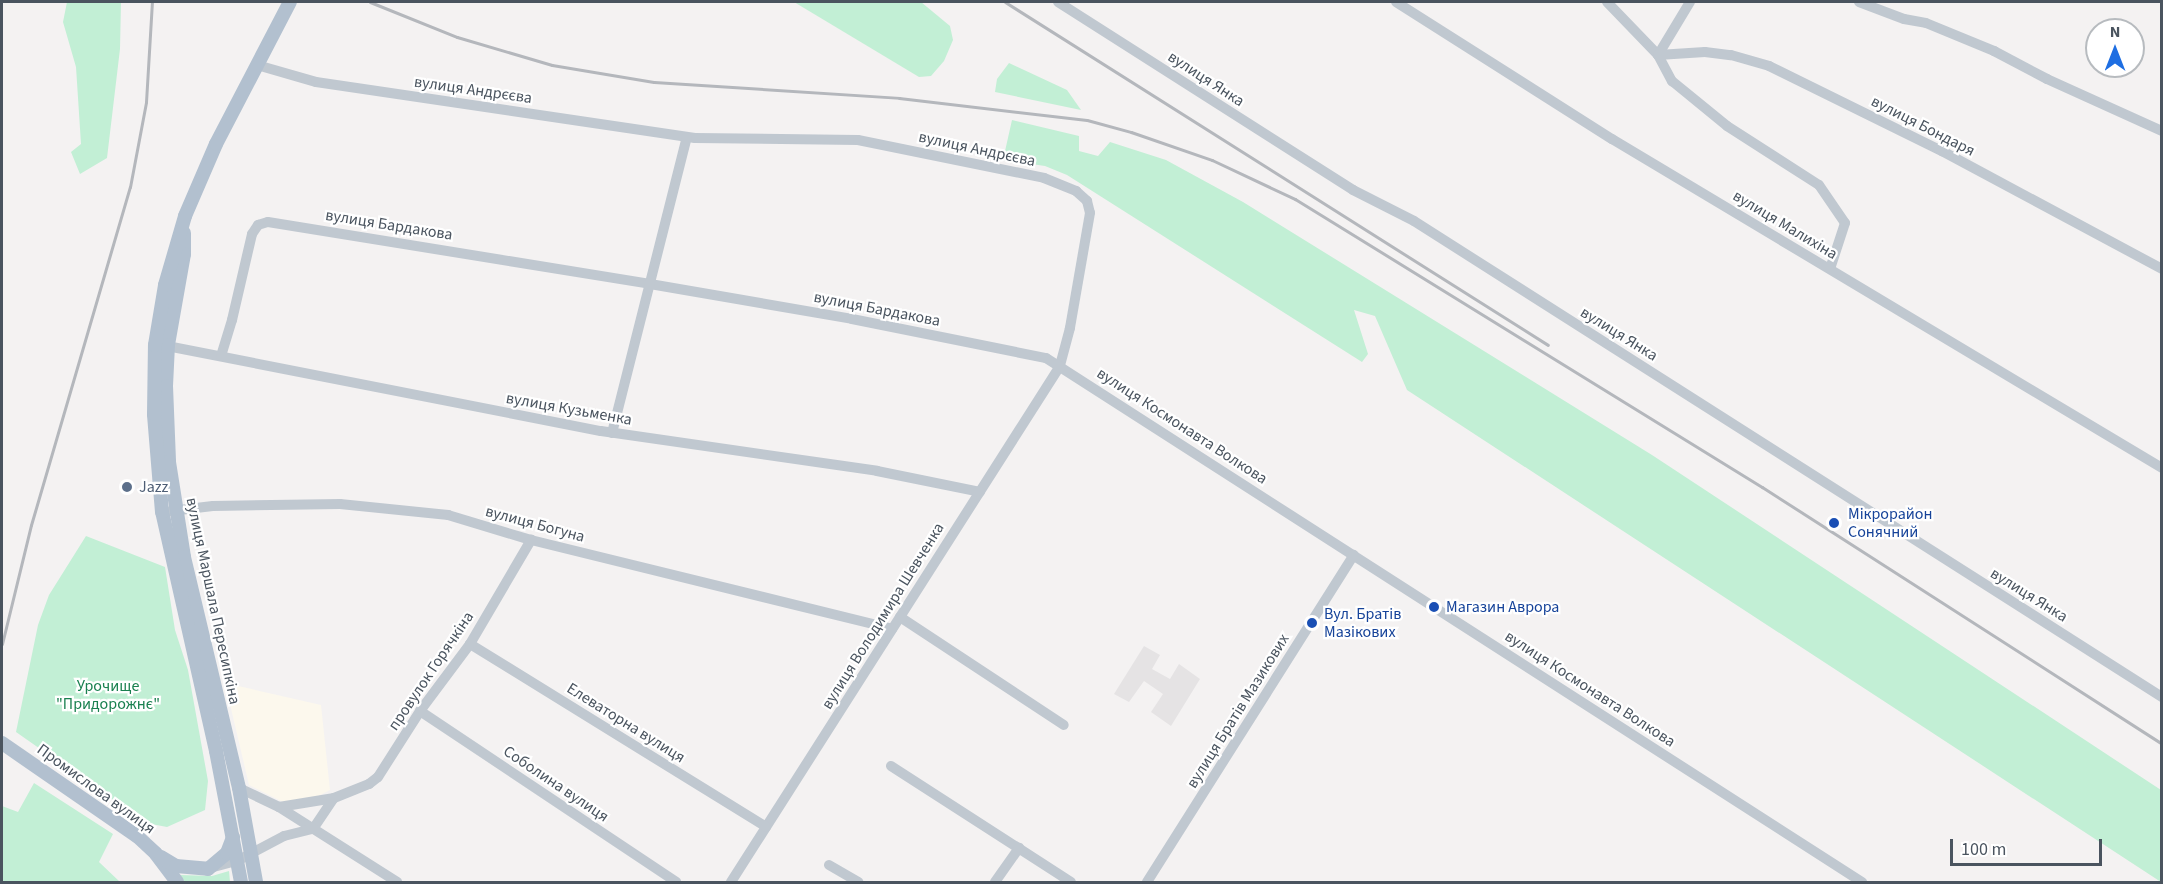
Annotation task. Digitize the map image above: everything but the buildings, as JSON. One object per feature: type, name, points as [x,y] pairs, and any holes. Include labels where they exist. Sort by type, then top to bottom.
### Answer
[{"type":"main road","name":"вулиця Маршала Пересипкіна","points":[[237,861],[169,511],[155,424],[165,285],[184,216],[197,184],[290,2]]},
{"type":"main road","name":"вулиця Маршала Пересипкіна","points":[[169,511],[184,557],[239,788],[256,882]]},
{"type":"main road","name":"Промислова вулиця","points":[[2,743],[113,818],[156,854],[177,882]]},
{"type":"main road","points":[[156,854],[176,866],[208,869],[227,853],[233,837]]},
{"type":"main road","points":[[237,861],[241,882]]},
{"type":"street","name":"вулиця Янка","points":[[1058,2],[1353,190],[1414,221],[2162,697]]},
{"type":"street","name":"вулиця Малихіна","points":[[1396,2],[1612,139],[2162,468]]},
{"type":"street","points":[[1606,2],[1658,55],[1672,81],[1681,89],[1727,126],[1820,185],[1845,223],[1830,269]]},
{"type":"street","points":[[1658,55],[1690,2]]},
{"type":"street","points":[[1859,2],[1904,19],[1926,23],[1994,51],[2047,79],[2162,131]]},
{"type":"street","name":"вулиця Бондаря","points":[[1658,55],[1705,52],[1731,55],[1769,66],[1942,151],[2162,269]]},
{"type":"street","name":"вулиця Андрєєва","points":[[257,65],[316,82],[687,136],[858,140],[1044,178],[1076,191],[1087,201],[1090,213],[1070,328],[1060,366]]},
{"type":"street","points":[[612,433],[687,136]]},
{"type":"street","name":"вулиця Бардакова","points":[[220,356],[232,320],[252,234],[258,225],[268,222],[650,284],[1034,355],[1060,366]]},
{"type":"street","name":"вулиця Кузьменка","points":[[162,345],[612,433],[877,471],[980,492]]},
{"type":"street","name":"вулиця Володимира Шевченка","points":[[731,882],[1060,366]]},
{"type":"street","name":"вулиця Космонавта Волкова","points":[[1060,366],[1862,882]]},
{"type":"street","name":"вулиця Богуна","points":[[169,511],[213,506],[340,504],[448,515],[531,540],[892,629]]},
{"type":"street","name":"провулок Горячкіна","points":[[279,807],[334,798],[369,784],[378,777],[420,711],[470,644],[531,540]]},
{"type":"street","name":"вулиця Братів Мазикових","points":[[1147,882],[1354,555]]},
{"type":"street","points":[[900,617],[1064,725]]},
{"type":"street","name":"Елеваторна вулиця","points":[[470,644],[766,827]]},
{"type":"street","name":"Соболина вулиця","points":[[420,711],[676,882]]},
{"type":"street","points":[[891,766],[1071,882]]},
{"type":"street","points":[[239,788],[279,807],[397,882]]},
{"type":"street","points":[[208,869],[237,861],[284,836],[313,829],[334,798]]},
{"type":"street","points":[[995,882],[1018,849]]},
{"type":"street","points":[[829,865],[858,882]]},
{"type":"shaded area","points":[[1144,646],[1160,655],[1152,669],[1170,679],[1179,664],[1200,679],[1171,726],[1151,712],[1163,694],[1144,681],[1129,702],[1114,694]]},
{"type":"shaded area","points":[[225,683],[321,705],[330,790],[295,808],[249,785]]},
{"type":"green space","points":[[67,2],[121,2],[120,49],[107,158],[80,174],[71,152],[81,144],[76,67],[63,22]]},
{"type":"green space","points":[[794,2],[921,2],[950,26],[953,40],[944,61],[931,76],[919,77]]},
{"type":"green space","points":[[1009,63],[1067,90],[1081,110],[995,92],[997,79]]},
{"type":"green space","points":[[1012,120],[1079,136],[1079,151],[1098,156],[1110,142],[1166,160],[1243,202],[1652,455],[2161,790],[2161,882],[1407,390],[1375,316],[1354,310],[1368,354],[1362,362],[1067,175],[1045,166],[1003,160]]},
{"type":"green space","name":"Урочище \"Придорожнє\"","points":[[86,536],[165,567],[175,630],[188,670],[208,781],[205,810],[167,827],[146,823],[16,732],[38,625],[49,595]]},
{"type":"green space","points":[[34,783],[113,834],[99,862],[120,882],[2,882],[2,806],[18,812]]},
{"type":"green space","points":[[229,871],[230,882],[185,882],[180,875],[212,876]]},
{"type":"railway","points":[[2,644],[31,525],[130,187],[146,102],[152,2]]},
{"type":"railway","points":[[370,2],[457,37],[552,65],[654,82],[899,98],[1087,120],[1131,132],[1212,160],[1295,199],[1762,487],[2162,744]]},
{"type":"railway","points":[[1005,2],[1548,345]]},
{"type":"place","name":"Jazz","points":[[127,487]]},
{"type":"place","name":"Мікрорайон Сонячний","points":[[1834,523]]},
{"type":"place","name":"Магазин Аврора","points":[[1434,607]]},
{"type":"place","name":"Вул. Братів Мазікових","points":[[1312,623]]}]
